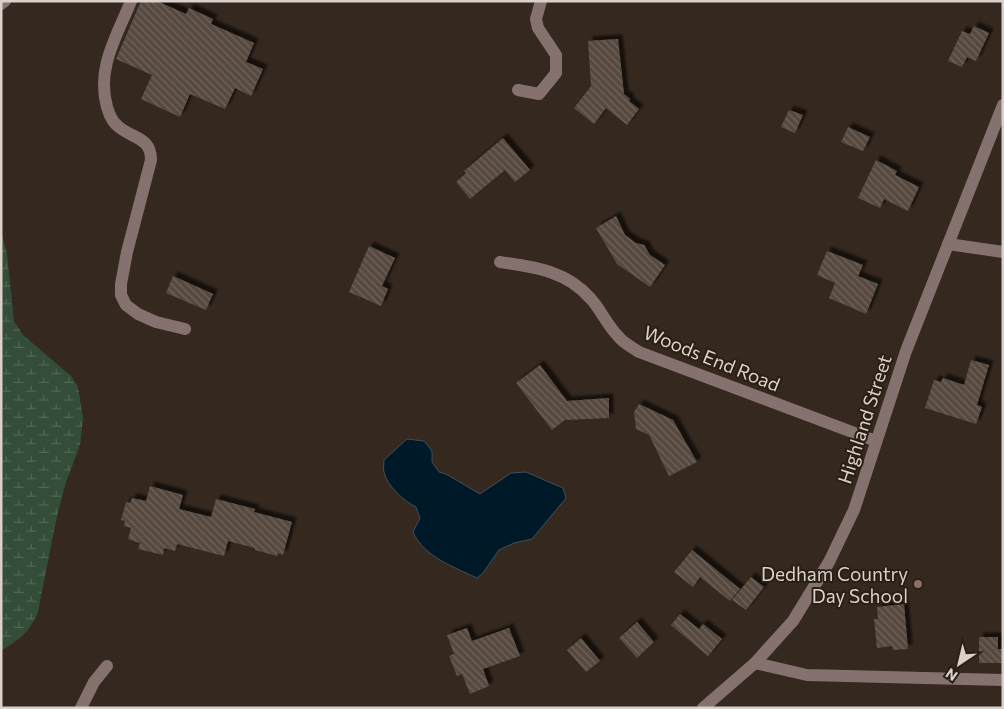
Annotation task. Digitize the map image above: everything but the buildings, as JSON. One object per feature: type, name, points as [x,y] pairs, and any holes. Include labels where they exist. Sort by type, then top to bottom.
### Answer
[{"type":"street","points":[[1,4],[5,1]]},
{"type":"street","points":[[131,1],[106,61],[103,80],[104,97],[109,113],[117,126],[145,142],[151,150],[151,160],[127,252],[121,294],[126,305],[138,314],[156,322],[185,329]]},
{"type":"street","points":[[518,90],[539,94],[556,73],[556,55],[538,28],[536,19],[541,1]]},
{"type":"street","name":"Highland Street","points":[[703,708],[755,663],[793,621],[829,562],[854,510],[906,351],[1002,108]]},
{"type":"street","points":[[948,244],[1003,252]]},
{"type":"street","name":"Woods End Road","points":[[500,262],[562,275],[580,287],[591,299],[618,338],[639,352],[876,442]]},
{"type":"street","points":[[755,663],[807,675],[1003,680]]},
{"type":"street","points":[[81,708],[94,682],[107,666]]},
{"type":"green space","points":[[1,231],[7,254],[14,321],[23,335],[71,376],[78,387],[83,418],[80,445],[65,485],[38,612],[23,635],[1,651]]},
{"type":"water","points":[[407,439],[424,441],[432,451],[432,462],[439,472],[446,474],[480,494],[511,473],[526,472],[563,488],[566,498],[532,539],[514,543],[499,550],[483,573],[477,578],[432,555],[418,541],[413,532],[420,518],[416,507],[406,501],[392,488],[384,469],[384,460]]},
{"type":"place","name":"Dedham Country Day School","points":[[918,584]]}]
